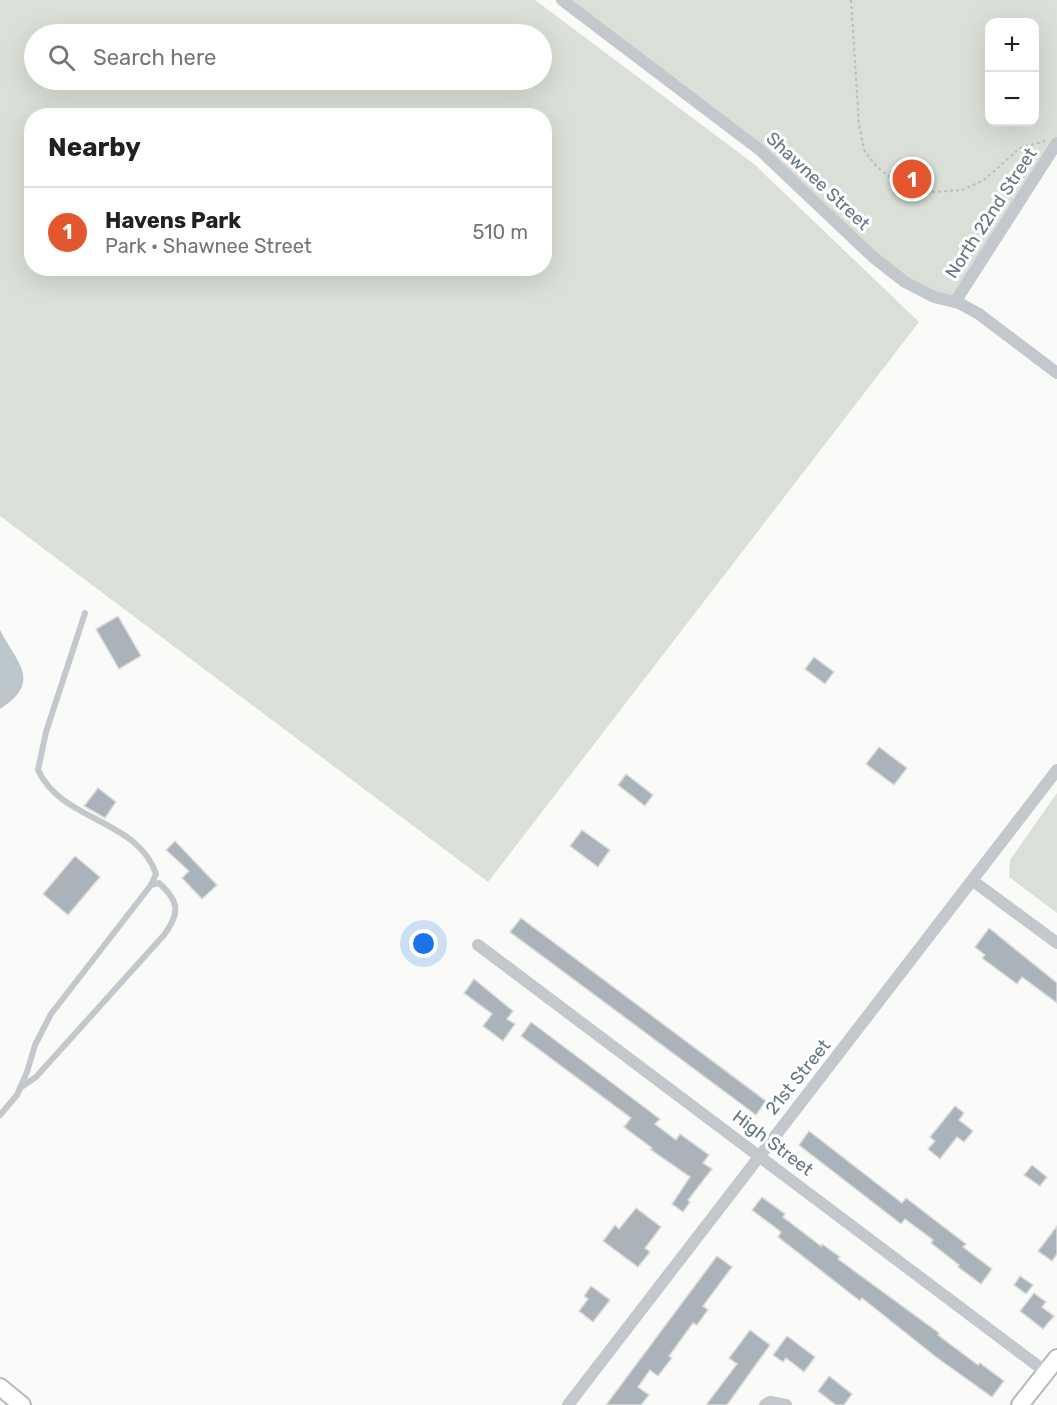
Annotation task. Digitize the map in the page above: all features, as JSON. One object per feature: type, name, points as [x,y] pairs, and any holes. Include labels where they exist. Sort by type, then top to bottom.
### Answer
[{"type":"main road","points":[[1020,1405],[1057,1358]]},
{"type":"main road","points":[[1,1387],[22,1405]]},
{"type":"street","name":"Shawnee Street","points":[[562,0],[760,150],[866,250],[905,282],[934,297],[955,302],[980,314],[1057,373]]},
{"type":"street","name":"North 22nd Street","points":[[955,302],[1053,142]]},
{"type":"street","name":"21st Street","points":[[568,1405],[1057,770]]},
{"type":"street","points":[[973,881],[1057,944]]},
{"type":"street","name":"High Street","points":[[478,945],[1046,1372]]},
{"type":"street","points":[[765,1405],[770,1402],[786,1405]]},
{"type":"lane","points":[[0,1115],[20,1088],[35,1045],[51,1014],[151,885],[156,874],[152,862],[142,848],[127,836],[79,811],[57,795],[43,780],[38,770],[46,732],[85,613]]},
{"type":"lane","points":[[20,1088],[36,1077],[174,921],[177,910],[170,893],[159,883],[151,885]]},
{"type":"path","points":[[851,0],[859,124],[864,150],[877,167],[900,185],[933,192],[962,190],[984,180],[1020,148],[1040,141],[1053,142]]},
{"type":"shaded area","points":[[0,0],[535,0],[754,164],[919,322],[488,882],[0,516]]},
{"type":"shaded area","points":[[562,0],[1057,0],[1057,143],[955,302],[905,282],[760,150]]},
{"type":"shaded area","points":[[0,630],[19,662],[23,681],[21,690],[0,709]]},
{"type":"shaded area","points":[[1057,793],[1057,913],[1009,877],[1010,860]]},
{"type":"building","points":[[118,616],[141,656],[119,669],[96,629]]},
{"type":"building","points":[[814,657],[834,672],[825,684],[805,669]]},
{"type":"building","points":[[879,747],[907,768],[894,785],[866,764]]},
{"type":"building","points":[[626,774],[653,795],[645,806],[618,785]]},
{"type":"building","points":[[98,788],[116,802],[105,818],[84,806]]},
{"type":"building","points":[[582,830],[610,850],[598,867],[570,846]]},
{"type":"building","points":[[175,841],[217,885],[202,899],[182,878],[189,871],[166,850]]},
{"type":"building","points":[[75,856],[100,877],[68,915],[43,894]]},
{"type":"building","points":[[521,918],[766,1101],[756,1115],[510,932]]},
{"type":"building","points":[[989,928],[1057,983],[1057,1003],[1022,977],[1017,984],[982,958],[985,955],[975,947]]},
{"type":"building","points":[[474,979],[513,1011],[507,1019],[515,1024],[503,1041],[483,1026],[492,1014],[464,993]]},
{"type":"building","points":[[531,1022],[660,1119],[655,1124],[676,1140],[680,1134],[709,1155],[703,1163],[712,1169],[688,1200],[690,1202],[683,1212],[672,1204],[690,1177],[650,1149],[652,1148],[624,1127],[631,1118],[521,1036]]},
{"type":"building","points":[[955,1106],[964,1113],[959,1120],[973,1131],[964,1142],[957,1137],[940,1159],[928,1149],[935,1141],[930,1137]]},
{"type":"building","points":[[809,1131],[902,1203],[906,1198],[966,1244],[963,1247],[992,1269],[981,1284],[931,1243],[933,1240],[905,1219],[901,1224],[799,1145]]},
{"type":"building","points":[[1032,1165],[1047,1177],[1040,1186],[1024,1175]]},
{"type":"building","points":[[762,1197],[785,1214],[783,1217],[821,1246],[822,1244],[840,1257],[838,1259],[939,1333],[938,1335],[978,1365],[980,1363],[1004,1381],[992,1397],[936,1357],[862,1298],[860,1301],[778,1237],[781,1232],[752,1210]]},
{"type":"building","points":[[636,1208],[661,1227],[645,1248],[650,1252],[638,1267],[603,1241],[615,1225],[619,1229]]},
{"type":"building","points":[[1057,1226],[1057,1254],[1052,1261],[1038,1251]]},
{"type":"building","points":[[717,1256],[732,1267],[703,1306],[708,1310],[697,1325],[693,1323],[669,1356],[672,1358],[658,1376],[650,1370],[638,1387],[649,1395],[641,1405],[606,1405]]},
{"type":"building","points":[[1020,1276],[1033,1285],[1026,1294],[1014,1285]]},
{"type":"building","points":[[591,1286],[610,1300],[593,1322],[579,1311],[588,1299],[584,1296]]},
{"type":"building","points":[[1034,1293],[1046,1302],[1042,1307],[1054,1316],[1043,1329],[1020,1311]]},
{"type":"building","points":[[750,1330],[770,1345],[727,1405],[706,1405],[737,1364],[729,1358]]},
{"type":"building","points":[[787,1336],[815,1357],[804,1372],[786,1358],[783,1362],[773,1355]]},
{"type":"building","points":[[829,1376],[852,1394],[844,1405],[836,1405],[818,1391]]},
{"type":"place","name":"Havens Park","points":[[912,179]]}]
